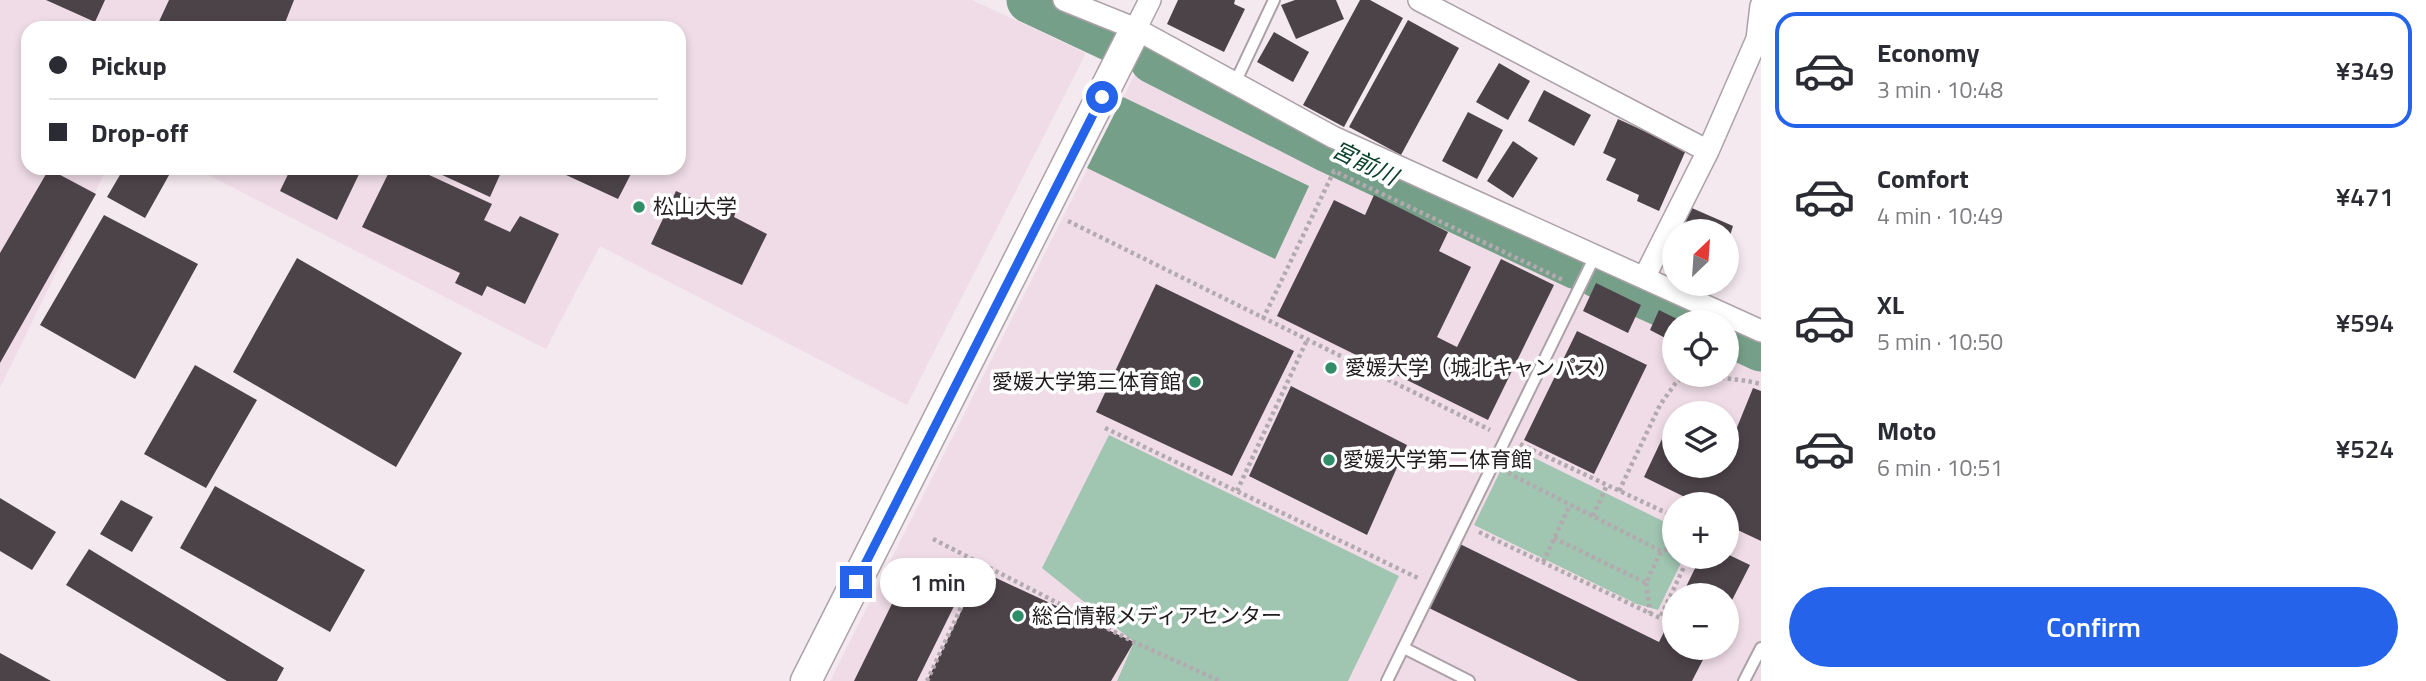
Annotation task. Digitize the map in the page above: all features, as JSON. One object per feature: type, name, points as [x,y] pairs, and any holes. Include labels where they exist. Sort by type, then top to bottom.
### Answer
[{"type":"street","points":[[1063,0],[1131,39],[1235,83],[1333,137],[1761,331]]},
{"type":"street","points":[[806,681],[1150,0]]},
{"type":"street","points":[[1419,0],[1708,151]]},
{"type":"street","points":[[1644,276],[1708,151],[1756,38],[1761,6]]},
{"type":"lane","points":[[1235,83],[1274,0]]},
{"type":"lane","points":[[1387,681],[1596,254]]},
{"type":"lane","points":[[1404,648],[1469,681]]},
{"type":"lane","points":[[1744,681],[1761,648]]},
{"type":"path","points":[[1263,319],[1334,172],[1579,288]]},
{"type":"path","points":[[1045,209],[1263,319],[1662,511]]},
{"type":"path","points":[[1237,491],[1307,340]]},
{"type":"path","points":[[1739,380],[1761,384]]},
{"type":"path","points":[[1619,491],[1660,405],[1673,387]]},
{"type":"path","points":[[1105,428],[1433,585]]},
{"type":"path","points":[[1492,464],[1661,551],[1646,583],[1650,614]]},
{"type":"path","points":[[1592,516],[1607,485]]},
{"type":"path","points":[[1543,562],[1570,505]]},
{"type":"path","points":[[1463,524],[1660,618],[1683,569]]},
{"type":"path","points":[[1554,538],[1646,583]]},
{"type":"path","points":[[933,540],[1134,642],[1220,681]]},
{"type":"path","points":[[927,681],[981,564]]},
{"type":"shaded area","name":"松山大学","points":[[0,0],[972,0],[1086,53],[907,405],[600,246],[546,349],[209,175],[686,175],[686,21],[21,21],[21,175],[104,175],[0,388]]},
{"type":"shaded area","name":"愛媛大学（城北キャンパス）","points":[[1138,68],[1662,314],[1662,387],[1739,387],[1739,351],[1761,361],[1761,681],[830,681]]},
{"type":"shaded area","points":[[1123,97],[1309,186],[1275,259],[1087,168]]},
{"type":"shaded area","points":[[1109,435],[1399,576],[1348,681],[1117,681],[1134,642],[1042,568]]},
{"type":"shaded area","points":[[1512,447],[1662,521],[1662,569],[1678,569],[1671,583],[1662,583],[1662,602],[1658,610],[1637,604],[1474,525]]},
{"type":"building","points":[[46,0],[105,0],[95,21]]},
{"type":"building","points":[[169,0],[294,0],[286,21],[159,21]]},
{"type":"building","points":[[1178,0],[1235,0],[1234,4],[1245,9],[1224,52],[1167,24]]},
{"type":"building","points":[[1295,0],[1336,0],[1344,19],[1296,39],[1281,5]]},
{"type":"building","points":[[1360,0],[1370,0],[1403,18],[1344,127],[1303,105]]},
{"type":"building","points":[[1408,20],[1459,48],[1401,155],[1349,127]]},
{"type":"building","points":[[1274,32],[1309,52],[1293,82],[1257,62]]},
{"type":"building","points":[[1499,63],[1530,81],[1508,120],[1476,102]]},
{"type":"building","points":[[1544,90],[1591,115],[1574,146],[1528,121]]},
{"type":"building","points":[[1468,112],[1503,130],[1477,179],[1442,161]]},
{"type":"building","points":[[1618,119],[1686,150],[1659,211],[1637,201],[1639,195],[1606,180],[1616,159],[1603,153]]},
{"type":"building","points":[[1513,141],[1538,158],[1513,198],[1487,181]]},
{"type":"building","points":[[46,175],[60,175],[96,194],[0,363],[0,253]]},
{"type":"building","points":[[120,175],[169,175],[145,218],[107,197]]},
{"type":"building","points":[[288,175],[359,175],[337,220],[280,191]]},
{"type":"building","points":[[388,175],[429,175],[492,204],[484,220],[510,232],[520,216],[559,234],[525,304],[487,286],[482,296],[455,283],[460,273],[362,227]]},
{"type":"building","points":[[442,175],[500,175],[490,197]]},
{"type":"building","points":[[566,175],[630,175],[618,199]]},
{"type":"building","points":[[676,191],[716,209],[726,195],[739,202],[734,217],[767,234],[742,285],[651,244]]},
{"type":"building","points":[[1374,195],[1448,232],[1439,251],[1471,267],[1437,337],[1457,347],[1501,259],[1554,285],[1488,420],[1277,316],[1334,200],[1365,215]]},
{"type":"building","points":[[1685,205],[1717,219],[1678,219]]},
{"type":"building","points":[[104,215],[198,264],[135,379],[40,325]]},
{"type":"building","points":[[297,258],[462,353],[396,467],[233,372]]},
{"type":"building","points":[[1596,283],[1641,305],[1628,333],[1583,311]]},
{"type":"building","name":"愛媛大学第三体育館","points":[[1156,284],[1294,351],[1232,476],[1096,412]]},
{"type":"building","points":[[1659,310],[1662,312],[1662,336],[1650,330]]},
{"type":"building","points":[[1577,331],[1647,365],[1594,474],[1524,440]]},
{"type":"building","points":[[195,365],[257,400],[206,488],[144,454]]},
{"type":"building","name":"愛媛大学第二体育館","points":[[1291,386],[1407,445],[1367,535],[1249,476]]},
{"type":"building","points":[[1753,388],[1761,391],[1761,541],[1739,531],[1739,492],[1675,492],[1644,477],[1662,439],[1662,478],[1739,478],[1739,422]]},
{"type":"building","points":[[215,486],[365,570],[330,632],[180,548]]},
{"type":"building","points":[[0,498],[56,532],[32,570],[0,551]]},
{"type":"building","points":[[121,500],[153,517],[132,552],[100,534]]},
{"type":"building","points":[[1460,544],[1659,642],[1662,636],[1662,660],[1703,660],[1692,681],[1578,681],[1429,608]]},
{"type":"building","points":[[89,549],[284,668],[277,681],[227,681],[66,585]]},
{"type":"building","points":[[1739,560],[1750,565],[1739,587],[1739,583],[1688,583],[1695,569],[1739,569]]},
{"type":"building","points":[[913,561],[964,586],[917,681],[854,681]]},
{"type":"building","name":"総合情報メディアセンター","points":[[981,571],[1134,642],[1111,681],[927,681]]},
{"type":"building","points":[[0,653],[51,681],[0,681]]},
{"type":"waterway","name":"宮前川","points":[[1030,0],[1111,38]]},
{"type":"waterway","name":"宮前川","points":[[1153,60],[1328,149],[1577,266]]},
{"type":"waterway","name":"宮前川","points":[[1597,274],[1677,310]]},
{"type":"waterway","name":"宮前川","points":[[1739,338],[1761,348]]},
{"type":"place","name":"松山大学","points":[[639,207]]},
{"type":"place","name":"愛媛大学（城北キャンパス）","points":[[1331,368]]},
{"type":"place","name":"愛媛大学第三体育館","points":[[1195,382]]},
{"type":"place","name":"愛媛大学第二体育館","points":[[1329,460]]},
{"type":"place","name":"総合情報メディアセンター","points":[[1018,616]]},
{"type":"route","points":[[856,582],[1102,97]]}]
